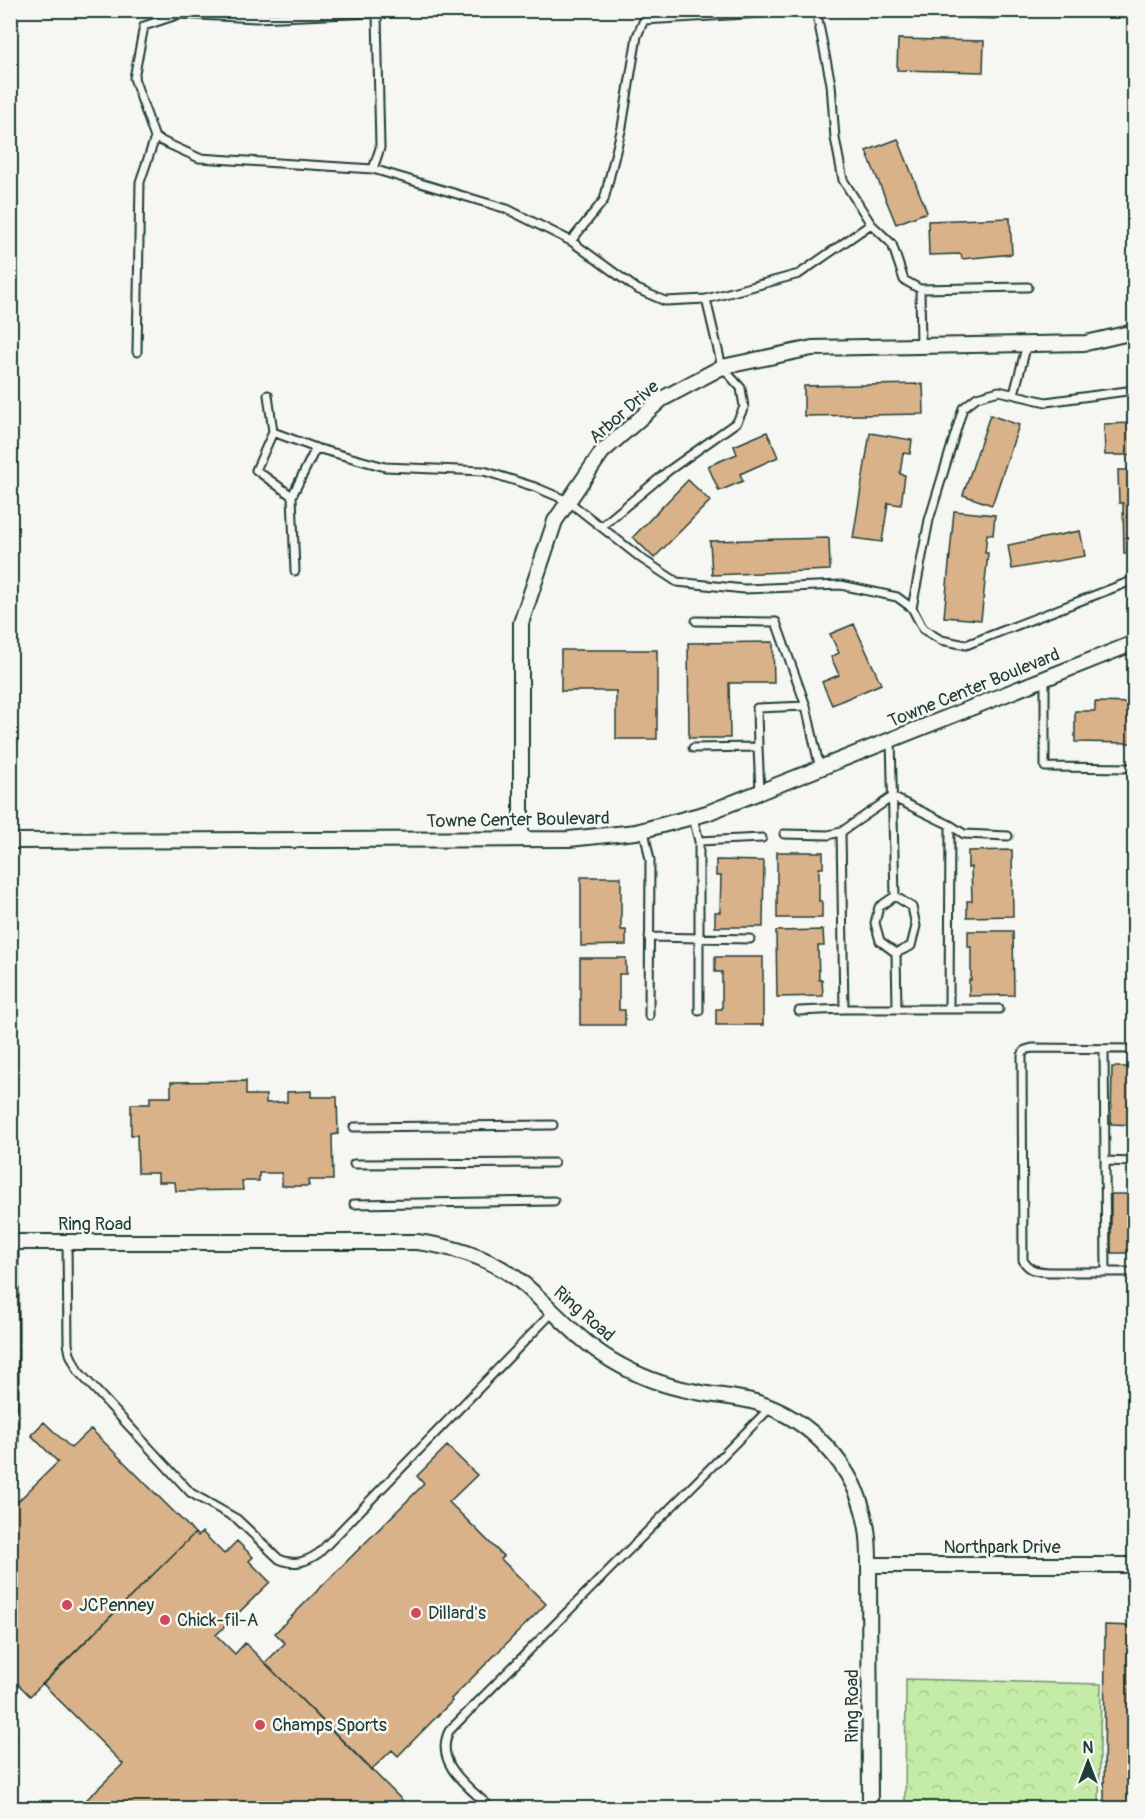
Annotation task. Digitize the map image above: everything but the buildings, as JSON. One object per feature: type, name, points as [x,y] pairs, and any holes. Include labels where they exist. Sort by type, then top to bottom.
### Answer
[{"type":"street","name":"Arbor Drive","points":[[521,839],[521,623],[555,521],[602,452],[662,399],[722,367],[812,348],[1086,344],[1134,332]]},
{"type":"street","name":"Towne Center Boulevard","points":[[10,841],[569,839],[644,831],[693,818],[1134,643]]},
{"type":"street","name":"Ring Road","points":[[12,1242],[417,1242],[437,1244],[476,1256],[502,1269],[524,1285],[577,1336],[598,1352],[637,1373],[675,1388],[736,1397],[771,1407],[798,1422],[814,1435],[841,1464],[850,1479],[866,1524],[869,1564],[870,1809]]},
{"type":"street","name":"Northpark Drive","points":[[869,1564],[1134,1565]]},
{"type":"lane","points":[[137,352],[140,182],[155,138],[134,78],[144,26],[180,14],[256,18],[444,10]]},
{"type":"lane","points":[[571,241],[604,200],[622,127],[637,36],[644,20],[815,10],[831,84],[835,138],[843,180],[871,224],[891,244],[904,280],[920,289],[1028,288]]},
{"type":"lane","points":[[821,10],[994,14]]},
{"type":"lane","points":[[373,169],[380,148],[377,14]]},
{"type":"lane","points":[[155,138],[199,158],[373,169],[507,209],[571,241],[637,289],[664,301],[706,299],[799,274],[871,224]]},
{"type":"lane","points":[[920,289],[921,346]]},
{"type":"lane","points":[[602,526],[668,471],[737,422],[744,407],[741,388],[722,367],[706,299]]},
{"type":"lane","points":[[1014,394],[1027,345]]},
{"type":"lane","points":[[912,608],[929,520],[963,408],[977,397],[999,392],[1046,402],[1134,390]]},
{"type":"lane","points":[[268,395],[273,432],[256,470],[292,496]]},
{"type":"lane","points":[[273,432],[316,448],[386,467],[484,471],[568,501],[642,560],[677,582],[744,589],[841,585],[897,597],[912,608],[923,629],[941,640],[966,645],[1134,580]]},
{"type":"lane","points":[[295,571],[292,496],[316,448]]},
{"type":"lane","points":[[696,621],[776,622],[806,706],[820,769]]},
{"type":"lane","points":[[1045,679],[1045,767],[1134,768]]},
{"type":"lane","points":[[760,792],[757,708],[806,706]]},
{"type":"lane","points":[[891,740],[895,896]]},
{"type":"lane","points":[[693,748],[758,747]]},
{"type":"lane","points":[[892,797],[964,834],[1008,836]]},
{"type":"lane","points":[[784,834],[828,835],[841,832],[892,797]]},
{"type":"lane","points":[[693,818],[699,841],[699,1011]]},
{"type":"lane","points":[[949,1009],[950,825]]},
{"type":"lane","points":[[644,831],[650,860],[649,1016]]},
{"type":"lane","points":[[841,832],[844,1009]]},
{"type":"lane","points":[[699,841],[762,838]]},
{"type":"lane","points":[[895,896],[912,907],[916,926],[911,946],[896,953]]},
{"type":"lane","points":[[895,896],[879,907],[875,922],[880,941],[896,953]]},
{"type":"lane","points":[[649,937],[750,939]]},
{"type":"lane","points":[[896,953],[897,1009]]},
{"type":"lane","points":[[799,1011],[999,1009]]},
{"type":"lane","points":[[1134,1049],[1032,1048],[1025,1050],[1022,1055],[1023,1260],[1026,1266],[1034,1271],[1048,1272],[1134,1272]]},
{"type":"lane","points":[[1104,1049],[1106,1272]]},
{"type":"lane","points":[[354,1127],[553,1125]]},
{"type":"lane","points":[[1105,1161],[1134,1161]]},
{"type":"lane","points":[[354,1164],[554,1163]]},
{"type":"lane","points":[[354,1204],[554,1201]]},
{"type":"lane","points":[[10,1474],[14,1460],[12,1242]]},
{"type":"lane","points":[[66,1242],[68,1344],[78,1371],[191,1493],[237,1519],[285,1562],[303,1562],[319,1553],[553,1312]]},
{"type":"lane","points":[[491,1809],[450,1767],[445,1745],[450,1731],[771,1407]]},
{"type":"lane","points":[[10,1724],[12,1742],[10,1753]]},
{"type":"green space","points":[[906,1679],[1101,1684],[1099,1808],[905,1808]]},
{"type":"place","name":"JCPenney","points":[[67,1605]]},
{"type":"place","name":"Dillard's","points":[[416,1613]]},
{"type":"place","name":"Chick-fil-A","points":[[165,1620]]},
{"type":"place","name":"Champs Sports","points":[[260,1725]]}]
